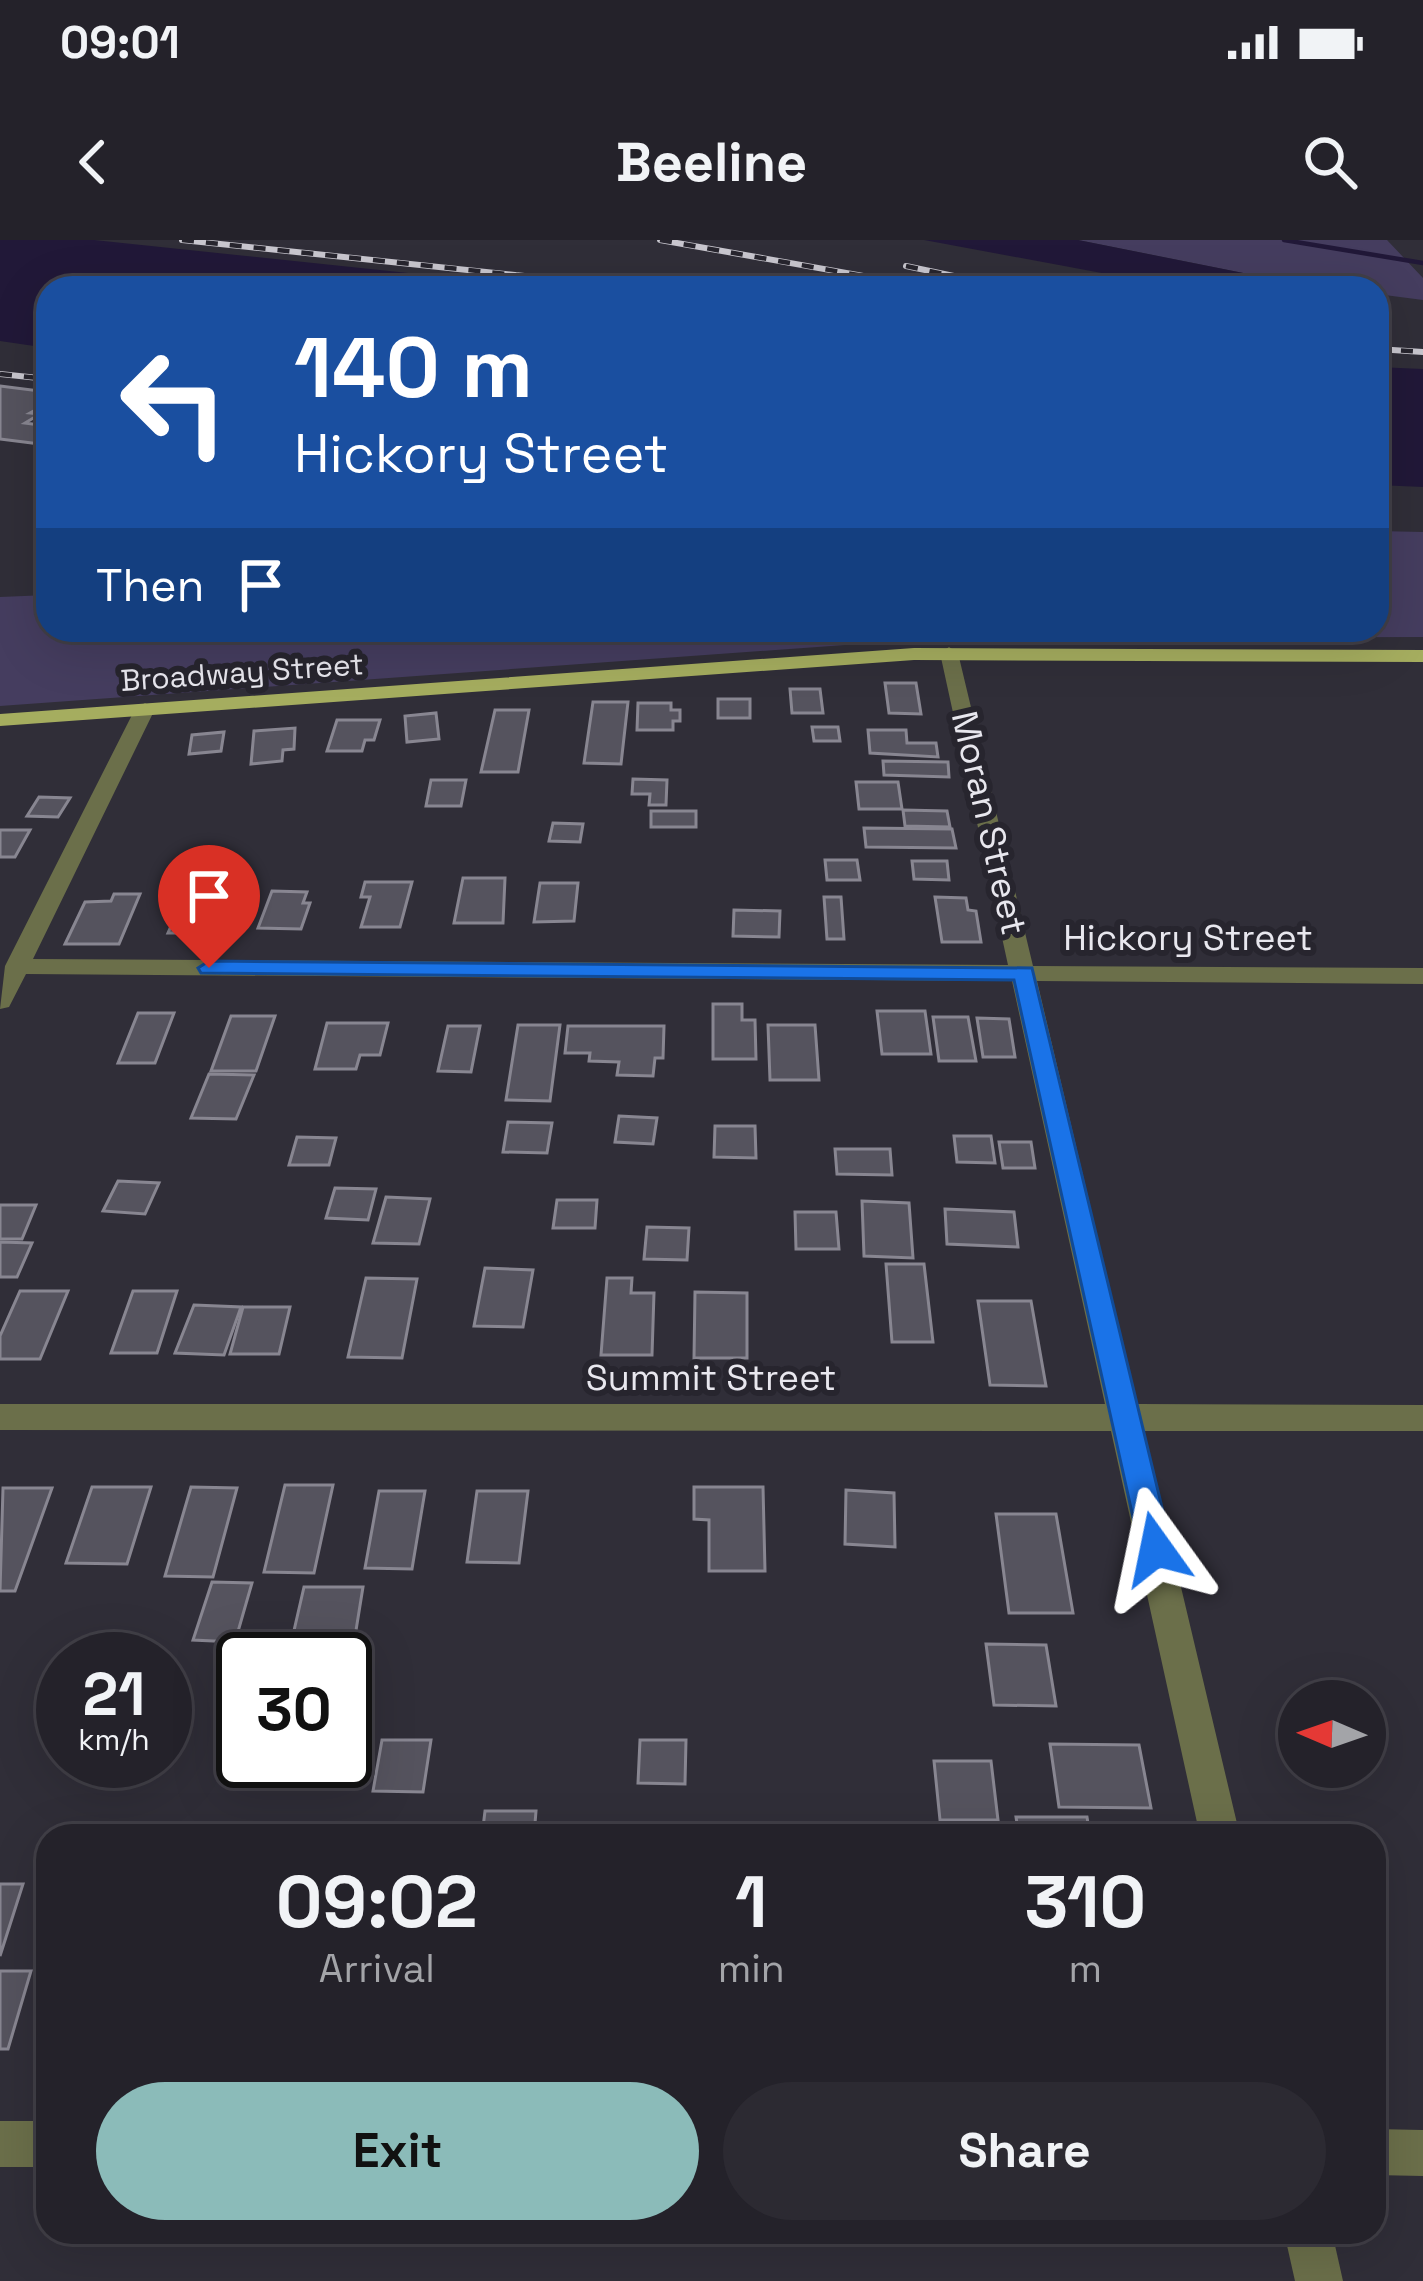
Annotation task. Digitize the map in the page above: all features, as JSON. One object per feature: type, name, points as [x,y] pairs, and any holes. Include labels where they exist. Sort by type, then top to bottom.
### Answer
[{"type":"main road","name":"Broadway Street","points":[[0,720],[950,653],[1423,656]]},
{"type":"street","name":"Moran Street","points":[[950,653],[1217,1824]]},
{"type":"street","points":[[0,1001],[145,709]]},
{"type":"street","name":"Hickory Street","points":[[17,967],[1423,976]]},
{"type":"street","name":"Summit Street","points":[[0,1417],[1423,1418]]},
{"type":"street","points":[[0,2144],[36,2144]]},
{"type":"street","points":[[1386,2152],[1423,2152]]},
{"type":"street","points":[[1310,2244],[1318,2281]]},
{"type":"shaded area","points":[[0,240],[94,240],[436,276],[36,276],[36,346],[0,341]]},
{"type":"shaded area","points":[[924,240],[1078,240],[1258,276],[1118,276]]},
{"type":"shaded area","points":[[1078,240],[1387,240],[1423,278],[1423,300],[1389,296],[1389,276],[1258,276]]},
{"type":"shaded area","points":[[1389,368],[1423,369],[1423,487],[1389,486]]},
{"type":"shaded area","points":[[1389,531],[1423,532],[1423,637],[1389,637]]},
{"type":"shaded area","points":[[36,596],[36,642],[886,642],[0,706],[0,597]]},
{"type":"building","points":[[0,386],[36,390],[36,410],[30,413],[36,416],[25,423],[36,424],[36,444],[0,439]]},
{"type":"building","points":[[885,683],[916,683],[921,714],[889,713]]},
{"type":"building","points":[[790,689],[820,689],[823,713],[792,713]]},
{"type":"building","points":[[718,699],[750,699],[750,718],[718,718]]},
{"type":"building","points":[[593,702],[628,702],[621,764],[584,763]]},
{"type":"building","points":[[638,703],[671,703],[671,710],[680,710],[680,721],[673,721],[673,730],[637,730]]},
{"type":"building","points":[[495,710],[529,710],[518,772],[481,772]]},
{"type":"building","points":[[436,713],[439,739],[407,742],[405,716]]},
{"type":"building","points":[[337,720],[380,720],[374,740],[365,740],[362,751],[327,751]]},
{"type":"building","points":[[812,727],[838,727],[840,741],[814,741]]},
{"type":"building","points":[[295,728],[294,749],[283,750],[282,761],[251,764],[254,731]]},
{"type":"building","points":[[868,730],[906,730],[907,743],[936,743],[938,757],[870,753]]},
{"type":"building","points":[[224,732],[221,751],[189,754],[192,735]]},
{"type":"building","points":[[883,761],[948,762],[949,777],[884,775]]},
{"type":"building","points":[[633,779],[667,780],[666,805],[649,805],[650,794],[632,794]]},
{"type":"building","points":[[431,780],[466,780],[461,806],[426,806]]},
{"type":"building","points":[[856,782],[898,782],[902,809],[859,809]]},
{"type":"building","points":[[39,797],[70,798],[58,817],[27,816]]},
{"type":"building","points":[[903,810],[947,811],[950,827],[905,826]]},
{"type":"building","points":[[651,811],[696,811],[696,827],[651,827]]},
{"type":"building","points":[[553,823],[583,824],[580,842],[549,841]]},
{"type":"building","points":[[864,828],[952,829],[956,848],[866,847]]},
{"type":"building","points":[[0,830],[30,830],[15,857],[0,857]]},
{"type":"building","points":[[825,860],[857,860],[860,880],[827,880]]},
{"type":"building","points":[[912,861],[947,861],[949,880],[914,879]]},
{"type":"building","points":[[463,878],[505,878],[503,923],[454,923]]},
{"type":"building","points":[[365,882],[412,882],[400,927],[361,927],[370,897],[361,897]]},
{"type":"building","points":[[540,883],[578,883],[574,921],[534,922]]},
{"type":"building","points":[[188,887],[226,888],[220,903],[227,903],[214,933],[168,933]]},
{"type":"building","points":[[272,891],[307,892],[303,903],[310,903],[301,929],[258,928]]},
{"type":"building","points":[[114,894],[140,894],[119,944],[65,944],[85,902],[111,901]]},
{"type":"building","points":[[824,897],[841,897],[844,939],[827,939]]},
{"type":"building","points":[[935,897],[966,898],[968,910],[976,911],[981,942],[942,942]]},
{"type":"building","points":[[734,910],[780,911],[779,937],[733,936]]},
{"type":"building","points":[[713,1004],[742,1004],[742,1020],[755,1020],[756,1059],[713,1059]]},
{"type":"building","points":[[877,1011],[925,1011],[931,1054],[882,1054]]},
{"type":"building","points":[[138,1013],[174,1013],[155,1063],[118,1063]]},
{"type":"building","points":[[231,1016],[275,1016],[256,1071],[211,1071]]},
{"type":"building","points":[[933,1017],[968,1017],[976,1061],[939,1061]]},
{"type":"building","points":[[977,1018],[1009,1019],[1015,1057],[983,1057]]},
{"type":"building","points":[[327,1023],[388,1023],[380,1055],[360,1055],[356,1069],[315,1069]]},
{"type":"building","points":[[518,1025],[560,1025],[550,1101],[506,1100]]},
{"type":"building","points":[[768,1025],[815,1025],[819,1080],[770,1080]]},
{"type":"building","points":[[448,1026],[480,1026],[471,1072],[438,1071]]},
{"type":"building","points":[[568,1026],[664,1026],[663,1058],[655,1058],[653,1076],[617,1075],[619,1062],[589,1061],[590,1053],[565,1053]]},
{"type":"building","points":[[209,1074],[254,1075],[236,1119],[191,1118]]},
{"type":"building","points":[[619,1116],[657,1118],[653,1144],[615,1142]]},
{"type":"building","points":[[508,1122],[552,1123],[547,1153],[503,1152]]},
{"type":"building","points":[[715,1126],[755,1126],[756,1158],[714,1157]]},
{"type":"building","points":[[954,1136],[991,1136],[995,1163],[957,1162]]},
{"type":"building","points":[[297,1137],[336,1138],[329,1165],[289,1165]]},
{"type":"building","points":[[999,1142],[1031,1142],[1035,1168],[1003,1168]]},
{"type":"building","points":[[835,1149],[890,1149],[892,1175],[837,1174]]},
{"type":"building","points":[[118,1181],[159,1183],[145,1214],[103,1211]]},
{"type":"building","points":[[335,1188],[376,1189],[368,1220],[326,1218]]},
{"type":"building","points":[[386,1197],[430,1199],[419,1244],[373,1243]]},
{"type":"building","points":[[557,1200],[597,1200],[595,1228],[553,1228]]},
{"type":"building","points":[[862,1201],[909,1203],[913,1258],[864,1256]]},
{"type":"building","points":[[0,1205],[36,1205],[22,1239],[0,1239]]},
{"type":"building","points":[[945,1209],[1014,1212],[1018,1247],[947,1244]]},
{"type":"building","points":[[795,1212],[836,1212],[839,1249],[796,1249]]},
{"type":"building","points":[[647,1227],[689,1228],[687,1260],[644,1259]]},
{"type":"building","points":[[0,1242],[32,1243],[17,1277],[0,1277]]},
{"type":"building","points":[[886,1264],[924,1264],[933,1342],[892,1342]]},
{"type":"building","points":[[485,1268],[533,1270],[523,1327],[474,1326]]},
{"type":"building","points":[[366,1278],[417,1279],[402,1358],[348,1357]]},
{"type":"building","points":[[607,1278],[632,1278],[631,1293],[654,1293],[652,1355],[601,1355]]},
{"type":"building","points":[[20,1291],[68,1291],[40,1359],[0,1359],[0,1336]]},
{"type":"building","points":[[133,1291],[177,1291],[157,1353],[111,1353]]},
{"type":"building","points":[[695,1292],[747,1293],[747,1358],[694,1358]]},
{"type":"building","points":[[978,1301],[1031,1301],[1046,1386],[990,1385]]},
{"type":"building","points":[[194,1305],[241,1307],[224,1355],[175,1353]]},
{"type":"building","points":[[243,1307],[290,1307],[279,1354],[230,1354]]},
{"type":"building","points":[[285,1485],[333,1485],[314,1573],[264,1572]]},
{"type":"building","points":[[92,1487],[151,1487],[127,1564],[66,1563]]},
{"type":"building","points":[[191,1487],[237,1488],[213,1577],[165,1576]]},
{"type":"building","points":[[694,1487],[763,1487],[765,1571],[709,1571],[709,1520],[694,1519]]},
{"type":"building","points":[[3,1488],[52,1488],[15,1591],[0,1591]]},
{"type":"building","points":[[846,1490],[894,1493],[895,1547],[845,1544]]},
{"type":"building","points":[[379,1491],[425,1491],[412,1569],[365,1568]]},
{"type":"building","points":[[477,1491],[528,1491],[519,1563],[467,1562]]},
{"type":"building","points":[[996,1514],[1056,1514],[1073,1613],[1009,1613]]},
{"type":"building","points":[[212,1582],[252,1583],[238,1632],[216,1632],[216,1641],[193,1640]]},
{"type":"building","points":[[304,1587],[363,1587],[356,1632],[294,1632]]},
{"type":"building","points":[[986,1644],[1046,1645],[1056,1706],[994,1705]]},
{"type":"building","points":[[382,1740],[431,1740],[423,1792],[373,1791]]},
{"type":"building","points":[[640,1740],[686,1740],[685,1784],[638,1783]]},
{"type":"building","points":[[1050,1744],[1139,1745],[1151,1808],[1059,1807]]},
{"type":"building","points":[[934,1761],[991,1761],[998,1820],[940,1820]]},
{"type":"building","points":[[485,1811],[536,1811],[535,1824],[483,1824]]},
{"type":"building","points":[[1016,1817],[1087,1817],[1088,1824],[1017,1824]]},
{"type":"building","points":[[0,1884],[23,1884],[0,1956]]},
{"type":"building","points":[[0,1971],[31,1971],[8,2049],[0,2049]]},
{"type":"waterway","points":[[1284,240],[1423,263]]},
{"type":"railway","points":[[182,240],[525,276]]},
{"type":"railway","points":[[660,240],[863,276]]},
{"type":"railway","points":[[906,266],[954,276]]},
{"type":"railway","points":[[1389,350],[1423,352]]},
{"type":"railway","points":[[0,374],[36,378]]},
{"type":"route","points":[[209,968],[1024,973],[1156,1549]]}]
